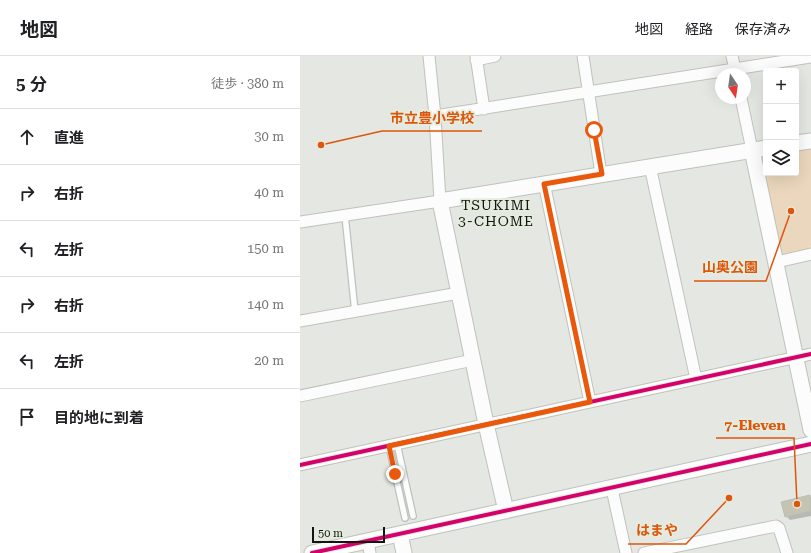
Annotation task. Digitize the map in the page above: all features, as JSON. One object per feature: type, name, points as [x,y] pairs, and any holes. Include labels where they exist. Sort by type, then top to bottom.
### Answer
[{"type":"street","points":[[429,56],[435,116],[440,201],[486,424],[506,511]]},
{"type":"street","points":[[484,109],[476,58],[495,56]]},
{"type":"street","points":[[583,56],[602,174]]},
{"type":"street","points":[[732,56],[735,68]]},
{"type":"street","points":[[751,69],[811,57]]},
{"type":"street","points":[[435,116],[588,92],[715,75]]},
{"type":"street","points":[[743,104],[759,149],[777,262],[804,355],[811,430]]},
{"type":"street","points":[[799,143],[811,141]]},
{"type":"street","points":[[300,222],[440,201],[759,149]]},
{"type":"street","points":[[650,166],[696,379]]},
{"type":"street","points":[[544,184],[590,402]]},
{"type":"street","points":[[777,262],[811,254]]},
{"type":"street","points":[[300,321],[459,294]]},
{"type":"street","points":[[300,465],[804,355]]},
{"type":"street","points":[[300,396],[473,360]]},
{"type":"street","points":[[312,553],[369,547],[400,534],[612,489],[811,444]]},
{"type":"street","points":[[612,489],[626,553]]},
{"type":"street","points":[[644,553],[776,526],[779,528],[787,553]]},
{"type":"street","points":[[400,534],[404,553]]},
{"type":"lane","points":[[345,215],[355,312]]},
{"type":"lane","points":[[393,445],[413,516]]},
{"type":"lane","points":[[393,445],[404,518]]},
{"type":"shaded area","points":[[811,146],[811,250],[785,255],[779,252],[764,176],[799,176],[799,148]]},
{"type":"shaded area","points":[[763,154],[763,173],[760,158]]},
{"type":"building","points":[[810,495],[811,511],[785,517],[781,502]]},
{"type":"cycle path","points":[[300,465],[811,354]]},
{"type":"cycle path","points":[[312,553],[811,444]]},
{"type":"place","name":"市立豊小学校","points":[[321,145]]},
{"type":"place","name":"山奥公園","points":[[791,211]]},
{"type":"place","name":"はまや","points":[[729,498]]},
{"type":"place","name":"7-Eleven","points":[[797,504]]},
{"type":"district","name":"TSUKIMI 3-CHOME","points":[[496,214]]},
{"type":"route","points":[[395,474],[389,446],[590,402],[544,184],[602,174],[594,130]]}]
